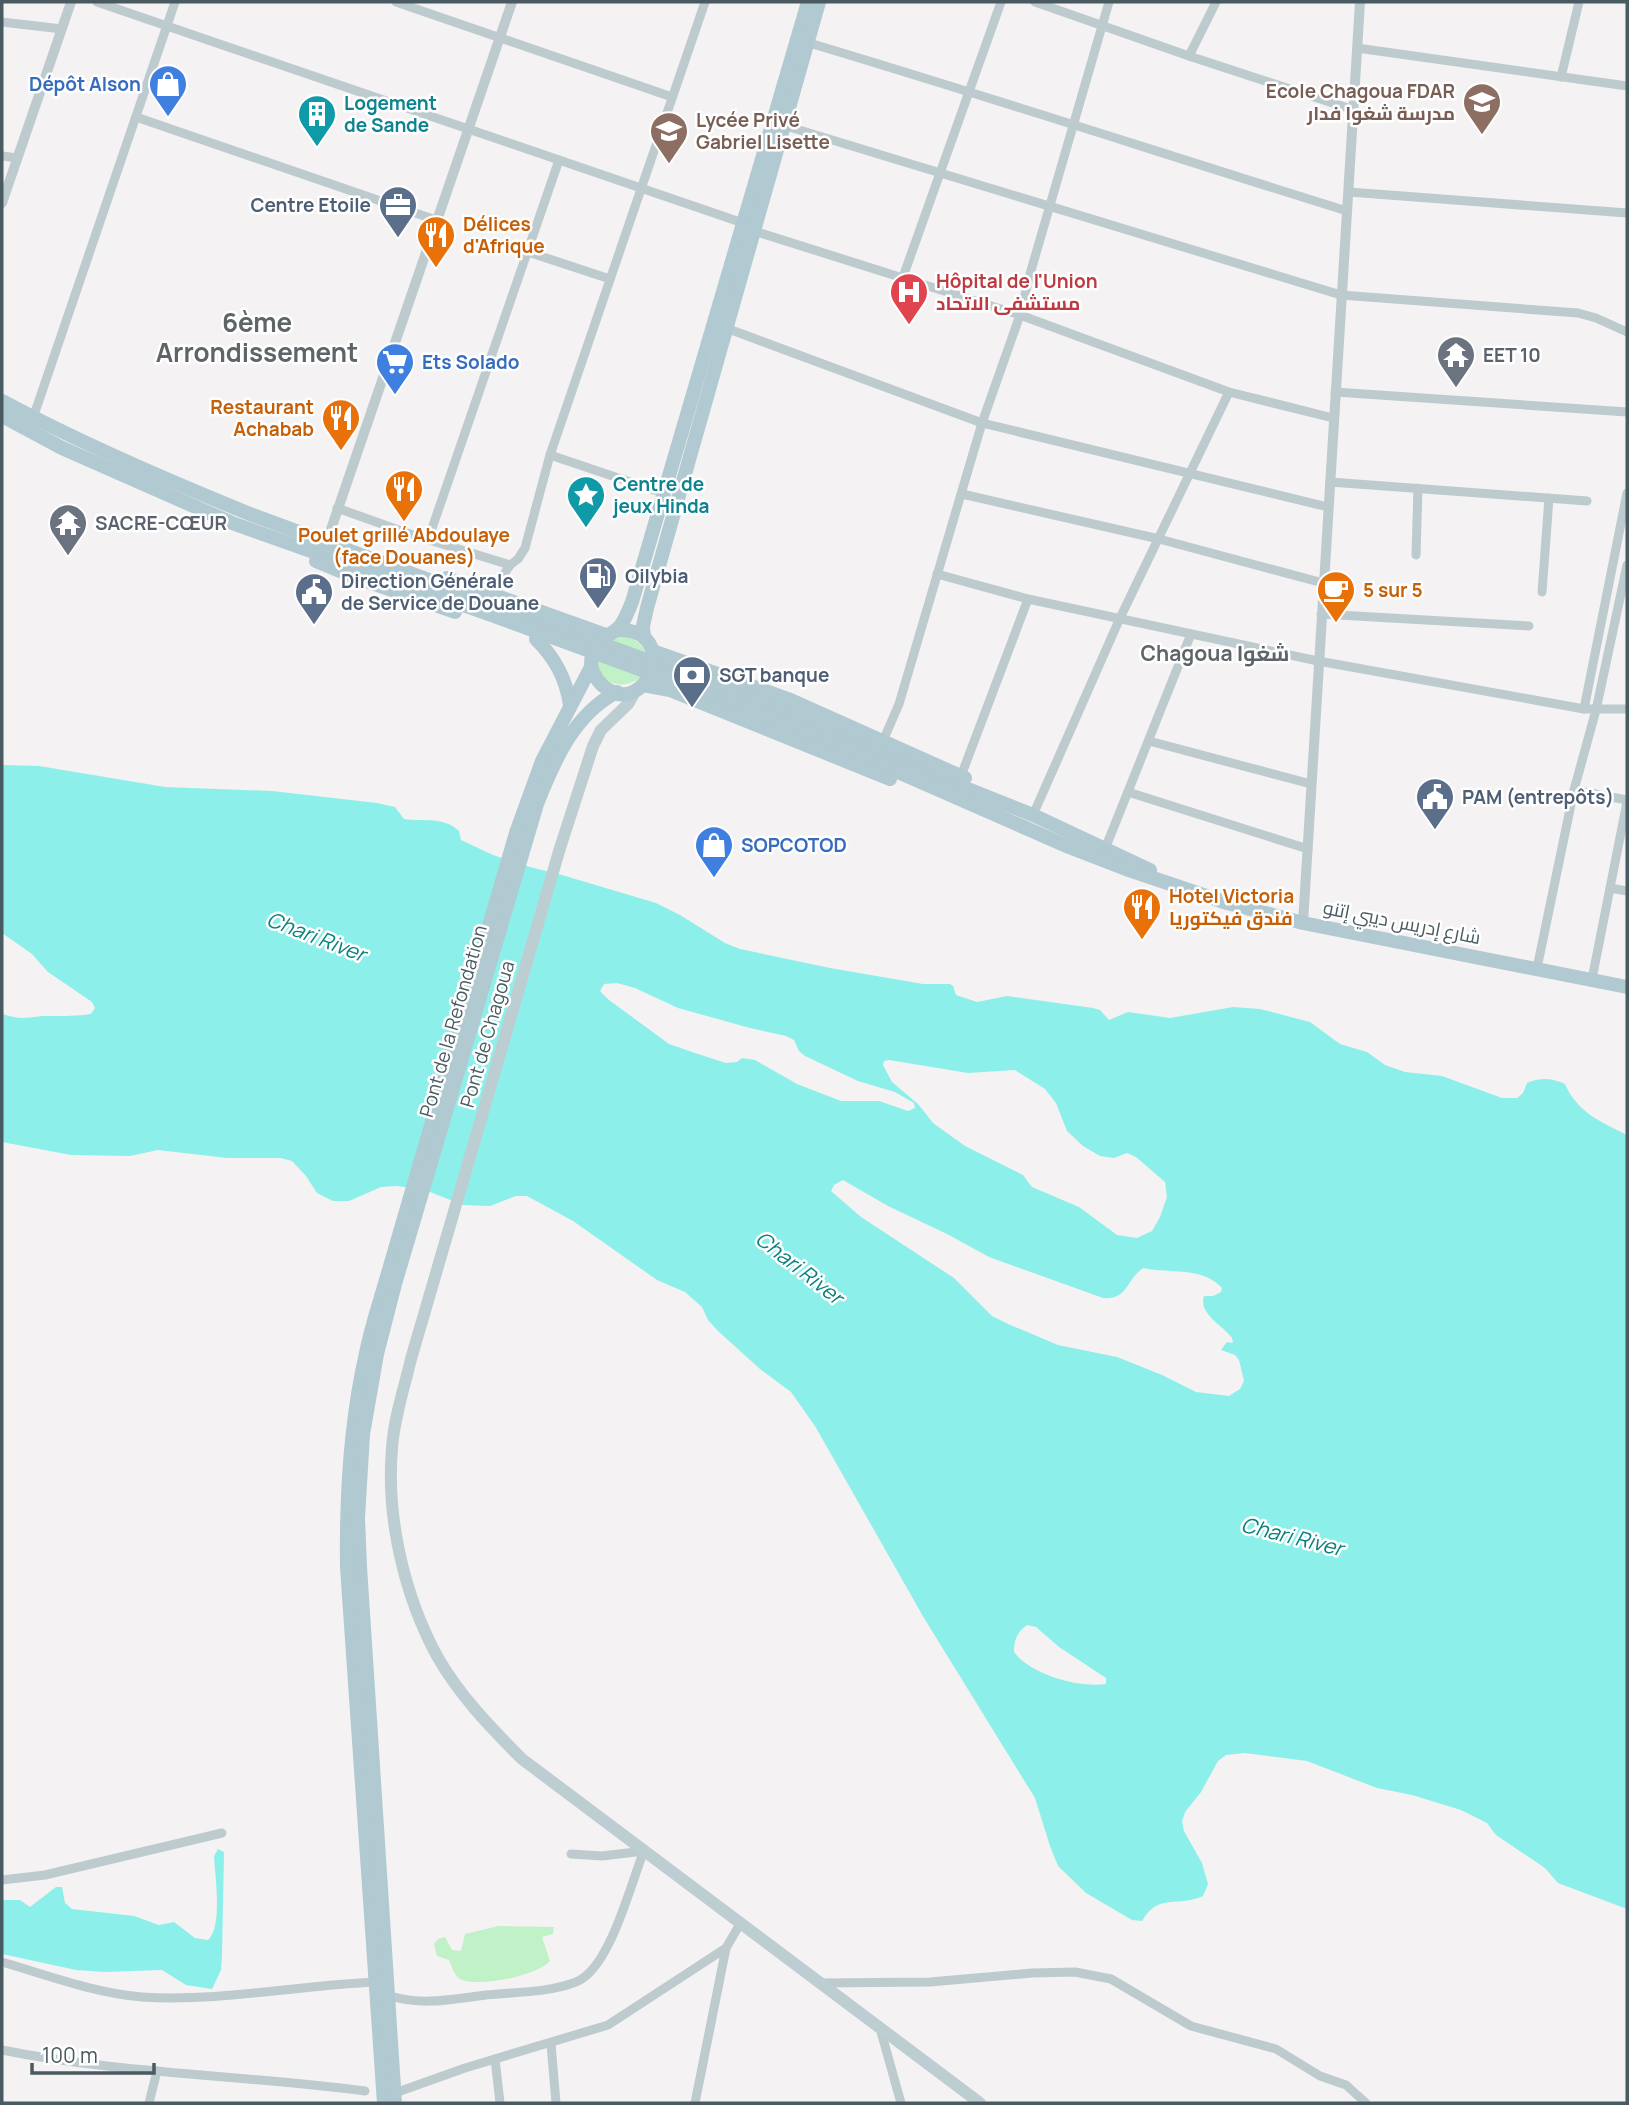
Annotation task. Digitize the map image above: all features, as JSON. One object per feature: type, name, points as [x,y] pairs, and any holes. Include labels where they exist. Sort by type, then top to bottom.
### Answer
[{"type":"main road","points":[[640,688],[653,669],[653,651],[644,638],[643,626],[647,608],[726,328],[748,227],[808,2]]},
{"type":"main road","points":[[521,835],[542,761],[591,665],[594,647],[624,620],[632,602],[663,494],[783,125],[819,2]]},
{"type":"main road","points":[[2,401],[171,482],[365,564]]},
{"type":"main road","points":[[2,416],[62,448],[232,523],[259,538],[357,578],[564,649],[591,665],[600,684],[617,692]]},
{"type":"main road","points":[[250,514],[274,518],[328,535],[611,632],[626,630],[644,638]]},
{"type":"main road","points":[[232,523],[365,564]]},
{"type":"main road","name":"شارع إدريس ديبي إتنو","points":[[365,564],[904,769],[1015,816],[1126,869],[1227,903],[1303,923],[1627,987]]},
{"type":"main road","points":[[536,639],[556,664],[570,705]]},
{"type":"main road","points":[[653,651],[788,699],[961,776],[1015,816]]},
{"type":"main road","points":[[521,835],[567,741],[587,713],[617,692],[640,688],[670,690],[978,815],[1015,816]]},
{"type":"main road","name":"Pont de Chagoua","points":[[640,688],[597,736],[560,848],[411,1359],[392,1448],[395,1523],[403,1568],[420,1620],[438,1656],[489,1726],[522,1759],[980,2103]]},
{"type":"main road","name":"شارع إدريس ديبي إتنو","points":[[1015,816],[1033,815],[1139,864],[1172,883]]},
{"type":"main road","name":"Pont de la Refondation","points":[[411,1215],[521,835]]},
{"type":"main road","points":[[392,2100],[377,1982],[351,1639],[346,1517],[352,1435],[369,1339],[411,1215]]},
{"type":"main road","points":[[392,2100],[390,1996],[358,1518],[363,1434],[377,1354],[411,1215]]},
{"type":"street","points":[[2,203],[71,2]]},
{"type":"street","points":[[97,2],[642,188],[748,227],[1020,315],[1229,392],[1334,418]]},
{"type":"street","points":[[33,418],[175,2]]},
{"type":"street","points":[[396,2],[672,97]]},
{"type":"street","points":[[328,535],[512,2]]},
{"type":"street","points":[[492,593],[525,548],[550,455],[705,2]]},
{"type":"street","points":[[902,278],[1001,2]]},
{"type":"street","points":[[1035,2],[1354,110]]},
{"type":"street","points":[[883,741],[899,704],[982,423],[1020,315],[1109,2]]},
{"type":"street","points":[[1189,56],[1216,2]]},
{"type":"street","points":[[1303,923],[1360,2]]},
{"type":"street","points":[[1561,77],[1579,2]]},
{"type":"street","points":[[2,22],[62,29]]},
{"type":"street","points":[[806,42],[1347,211]]},
{"type":"street","points":[[1357,48],[1627,86]]},
{"type":"street","points":[[136,117],[436,220]]},
{"type":"street","points":[[783,125],[1341,295],[1577,313],[1627,332]]},
{"type":"street","points":[[2,156],[17,158]]},
{"type":"street","points":[[428,540],[559,160]]},
{"type":"street","points":[[1349,192],[1627,213]]},
{"type":"street","points":[[528,253],[610,279]]},
{"type":"street","points":[[726,328],[982,423],[1328,507]]},
{"type":"street","points":[[1033,815],[1120,618],[1229,392]]},
{"type":"street","points":[[1335,392],[1627,412]]},
{"type":"street","points":[[550,455],[663,494]]},
{"type":"street","points":[[1329,482],[1587,501]]},
{"type":"street","points":[[1416,555],[1418,488]]},
{"type":"street","points":[[1584,709],[1627,493]]},
{"type":"street","points":[[962,494],[1159,539],[1323,583]]},
{"type":"street","points":[[1542,592],[1549,498]]},
{"type":"street","points":[[337,509],[510,565]]},
{"type":"street","points":[[1537,968],[1574,790],[1596,710],[1627,565]]},
{"type":"street","points":[[937,574],[1028,599],[1318,661],[1584,709],[1627,709]]},
{"type":"street","points":[[961,776],[1028,599]]},
{"type":"street","points":[[1606,603],[1619,606]]},
{"type":"street","points":[[1321,614],[1529,626]]},
{"type":"street","points":[[1105,849],[1191,634]]},
{"type":"street","points":[[1149,741],[1311,784]]},
{"type":"street","points":[[1574,790],[1627,801],[1592,979]]},
{"type":"street","points":[[1128,792],[1308,849]]},
{"type":"street","points":[[1610,888],[1627,891]]},
{"type":"street","points":[[2,1880],[45,1875],[222,1833]]},
{"type":"street","points":[[390,1996],[418,2003],[538,1991],[578,1982],[590,1973],[612,1940],[644,1851],[602,1856],[571,1854]]},
{"type":"street","points":[[695,2103],[726,1948],[740,1924]]},
{"type":"street","points":[[392,2100],[495,2059],[608,2025],[726,1948]]},
{"type":"street","points":[[2,1962],[60,1980],[140,1997],[225,1996],[377,1982]]},
{"type":"street","points":[[821,1983],[930,1982],[1075,1972],[1111,1979],[1191,2026],[1276,2049],[1320,2076],[1346,2085],[1366,2103]]},
{"type":"street","points":[[880,2028],[901,2103]]},
{"type":"street","points":[[551,2044],[556,2103]]},
{"type":"street","points":[[2,2050],[76,2062],[365,2091]]},
{"type":"street","points":[[495,2059],[500,2103]]},
{"type":"street","points":[[149,2103],[157,2071]]},
{"type":"green space","points":[[627,634],[647,650],[643,676],[628,684],[612,683],[601,674],[598,653],[604,641]]},
{"type":"green space","points":[[499,1926],[554,1927],[553,1934],[542,1937],[550,1961],[520,1976],[479,1982],[460,1979],[449,1960],[437,1956],[434,1944],[438,1939],[445,1937],[452,1950],[461,1951],[465,1934]]},
{"type":"water","name":"Chari River","points":[[2,765],[39,766],[165,787],[272,791],[395,807],[404,819],[440,821],[453,826],[459,831],[461,840],[493,855],[656,903],[740,949],[923,984],[950,984],[956,995],[977,1002],[1007,996],[1093,1008],[1100,1010],[1109,1020],[1128,1012],[1170,1018],[1233,1007],[1260,1009],[1310,1022],[1340,1044],[1367,1052],[1385,1065],[1405,1072],[1442,1076],[1502,1098],[1517,1098],[1523,1093],[1527,1083],[1541,1079],[1565,1084],[1583,1109],[1599,1121],[1627,1135],[1627,1909],[1558,1883],[1545,1868],[1496,1835],[1487,1823],[1461,1810],[1377,1788],[1307,1761],[1245,1753],[1226,1755],[1218,1761],[1201,1792],[1185,1812],[1182,1822],[1184,1831],[1202,1863],[1208,1884],[1203,1896],[1162,1904],[1148,1912],[1142,1921],[1132,1920],[1086,1893],[1058,1866],[1035,1798],[924,1618],[815,1426],[791,1392],[760,1369],[718,1331],[708,1320],[702,1307],[685,1292],[657,1280],[573,1221],[527,1196],[516,1196],[490,1206],[463,1205],[425,1190],[397,1186],[381,1187],[349,1201],[333,1201],[317,1193],[292,1161],[281,1158],[227,1158],[158,1150],[130,1156],[71,1155],[2,1142],[2,1014],[23,1018],[76,1016],[91,1014],[95,1008],[92,1002],[48,972],[32,954],[2,933]],"holes":[[[617,983],[635,988],[678,1008],[786,1036],[794,1040],[799,1051],[805,1056],[858,1081],[895,1092],[914,1103],[915,1108],[908,1111],[879,1101],[841,1101],[797,1084],[755,1060],[742,1058],[737,1062],[726,1063],[669,1044],[609,1000],[600,991],[604,984]],[[884,1061],[968,1073],[1015,1070],[1045,1089],[1056,1103],[1067,1131],[1083,1146],[1100,1156],[1114,1158],[1127,1153],[1136,1157],[1165,1182],[1167,1197],[1152,1231],[1137,1238],[1117,1235],[1079,1207],[1032,1187],[1023,1175],[965,1146],[933,1123],[918,1104],[892,1082],[883,1065]],[[843,1180],[989,1257],[1103,1298],[1122,1293],[1143,1268],[1205,1276],[1222,1288],[1221,1292],[1213,1296],[1204,1296],[1203,1302],[1212,1319],[1232,1338],[1233,1343],[1227,1342],[1221,1350],[1235,1355],[1239,1360],[1244,1381],[1240,1389],[1229,1396],[1196,1392],[1117,1357],[1058,1345],[1008,1324],[992,1316],[954,1278],[861,1217],[831,1191],[834,1185]],[[1027,1625],[1036,1627],[1059,1647],[1106,1678],[1106,1684],[1070,1682],[1032,1667],[1014,1652],[1021,1630]]]},
{"type":"water","points":[[218,1849],[224,1852],[222,1955],[221,1970],[212,1989],[186,1985],[162,1970],[76,1970],[2,1954],[2,1900],[20,1900],[30,1907],[56,1887],[62,1887],[65,1903],[72,1909],[134,1916],[159,1925],[174,1922],[195,1938],[208,1940],[213,1933],[217,1913],[214,1856]]},
{"type":"place","name":"Dépôt Alson","points":[[168,118]]},
{"type":"place","name":"Ecole Chagoua FDAR مدرسة شغوا فدار","points":[[1482,136]]},
{"type":"place","name":"Logement de Sande","points":[[317,148]]},
{"type":"place","name":"Lycée Privé Gabriel Lisette","points":[[669,165]]},
{"type":"place","name":"Centre Etoile","points":[[398,239]]},
{"type":"place","name":"Délices d'Afrique","points":[[436,269]]},
{"type":"place","name":"Hôpital de l'Union مستشفى الاتحاد","points":[[909,326]]},
{"type":"place","name":"EET 10","points":[[1456,389]]},
{"type":"place","name":"Ets Solado","points":[[395,396]]},
{"type":"place","name":"Restaurant Achabab","points":[[341,452]]},
{"type":"place","name":"Poulet grillé Abdoulaye (face Douanes)","points":[[404,523]]},
{"type":"place","name":"Centre de jeux Hinda","points":[[586,529]]},
{"type":"place","name":"SACRE-CŒUR","points":[[68,557]]},
{"type":"place","name":"Oilybia","points":[[598,610]]},
{"type":"place","name":"5 sur 5","points":[[1336,624]]},
{"type":"place","name":"Direction Générale de Service de Douane","points":[[314,626]]},
{"type":"place","name":"SGT banque","points":[[692,709]]},
{"type":"place","name":"PAM (entrepôts)","points":[[1435,831]]},
{"type":"place","name":"SOPCOTOD","points":[[714,879]]},
{"type":"place","name":"Hotel Victoria فندق فيكتوريا","points":[[1142,941]]},
{"type":"district","name":"6ème Arrondissement","points":[[257,338]]},
{"type":"district","name":"Chagoua شغوا","points":[[1215,654]]}]
